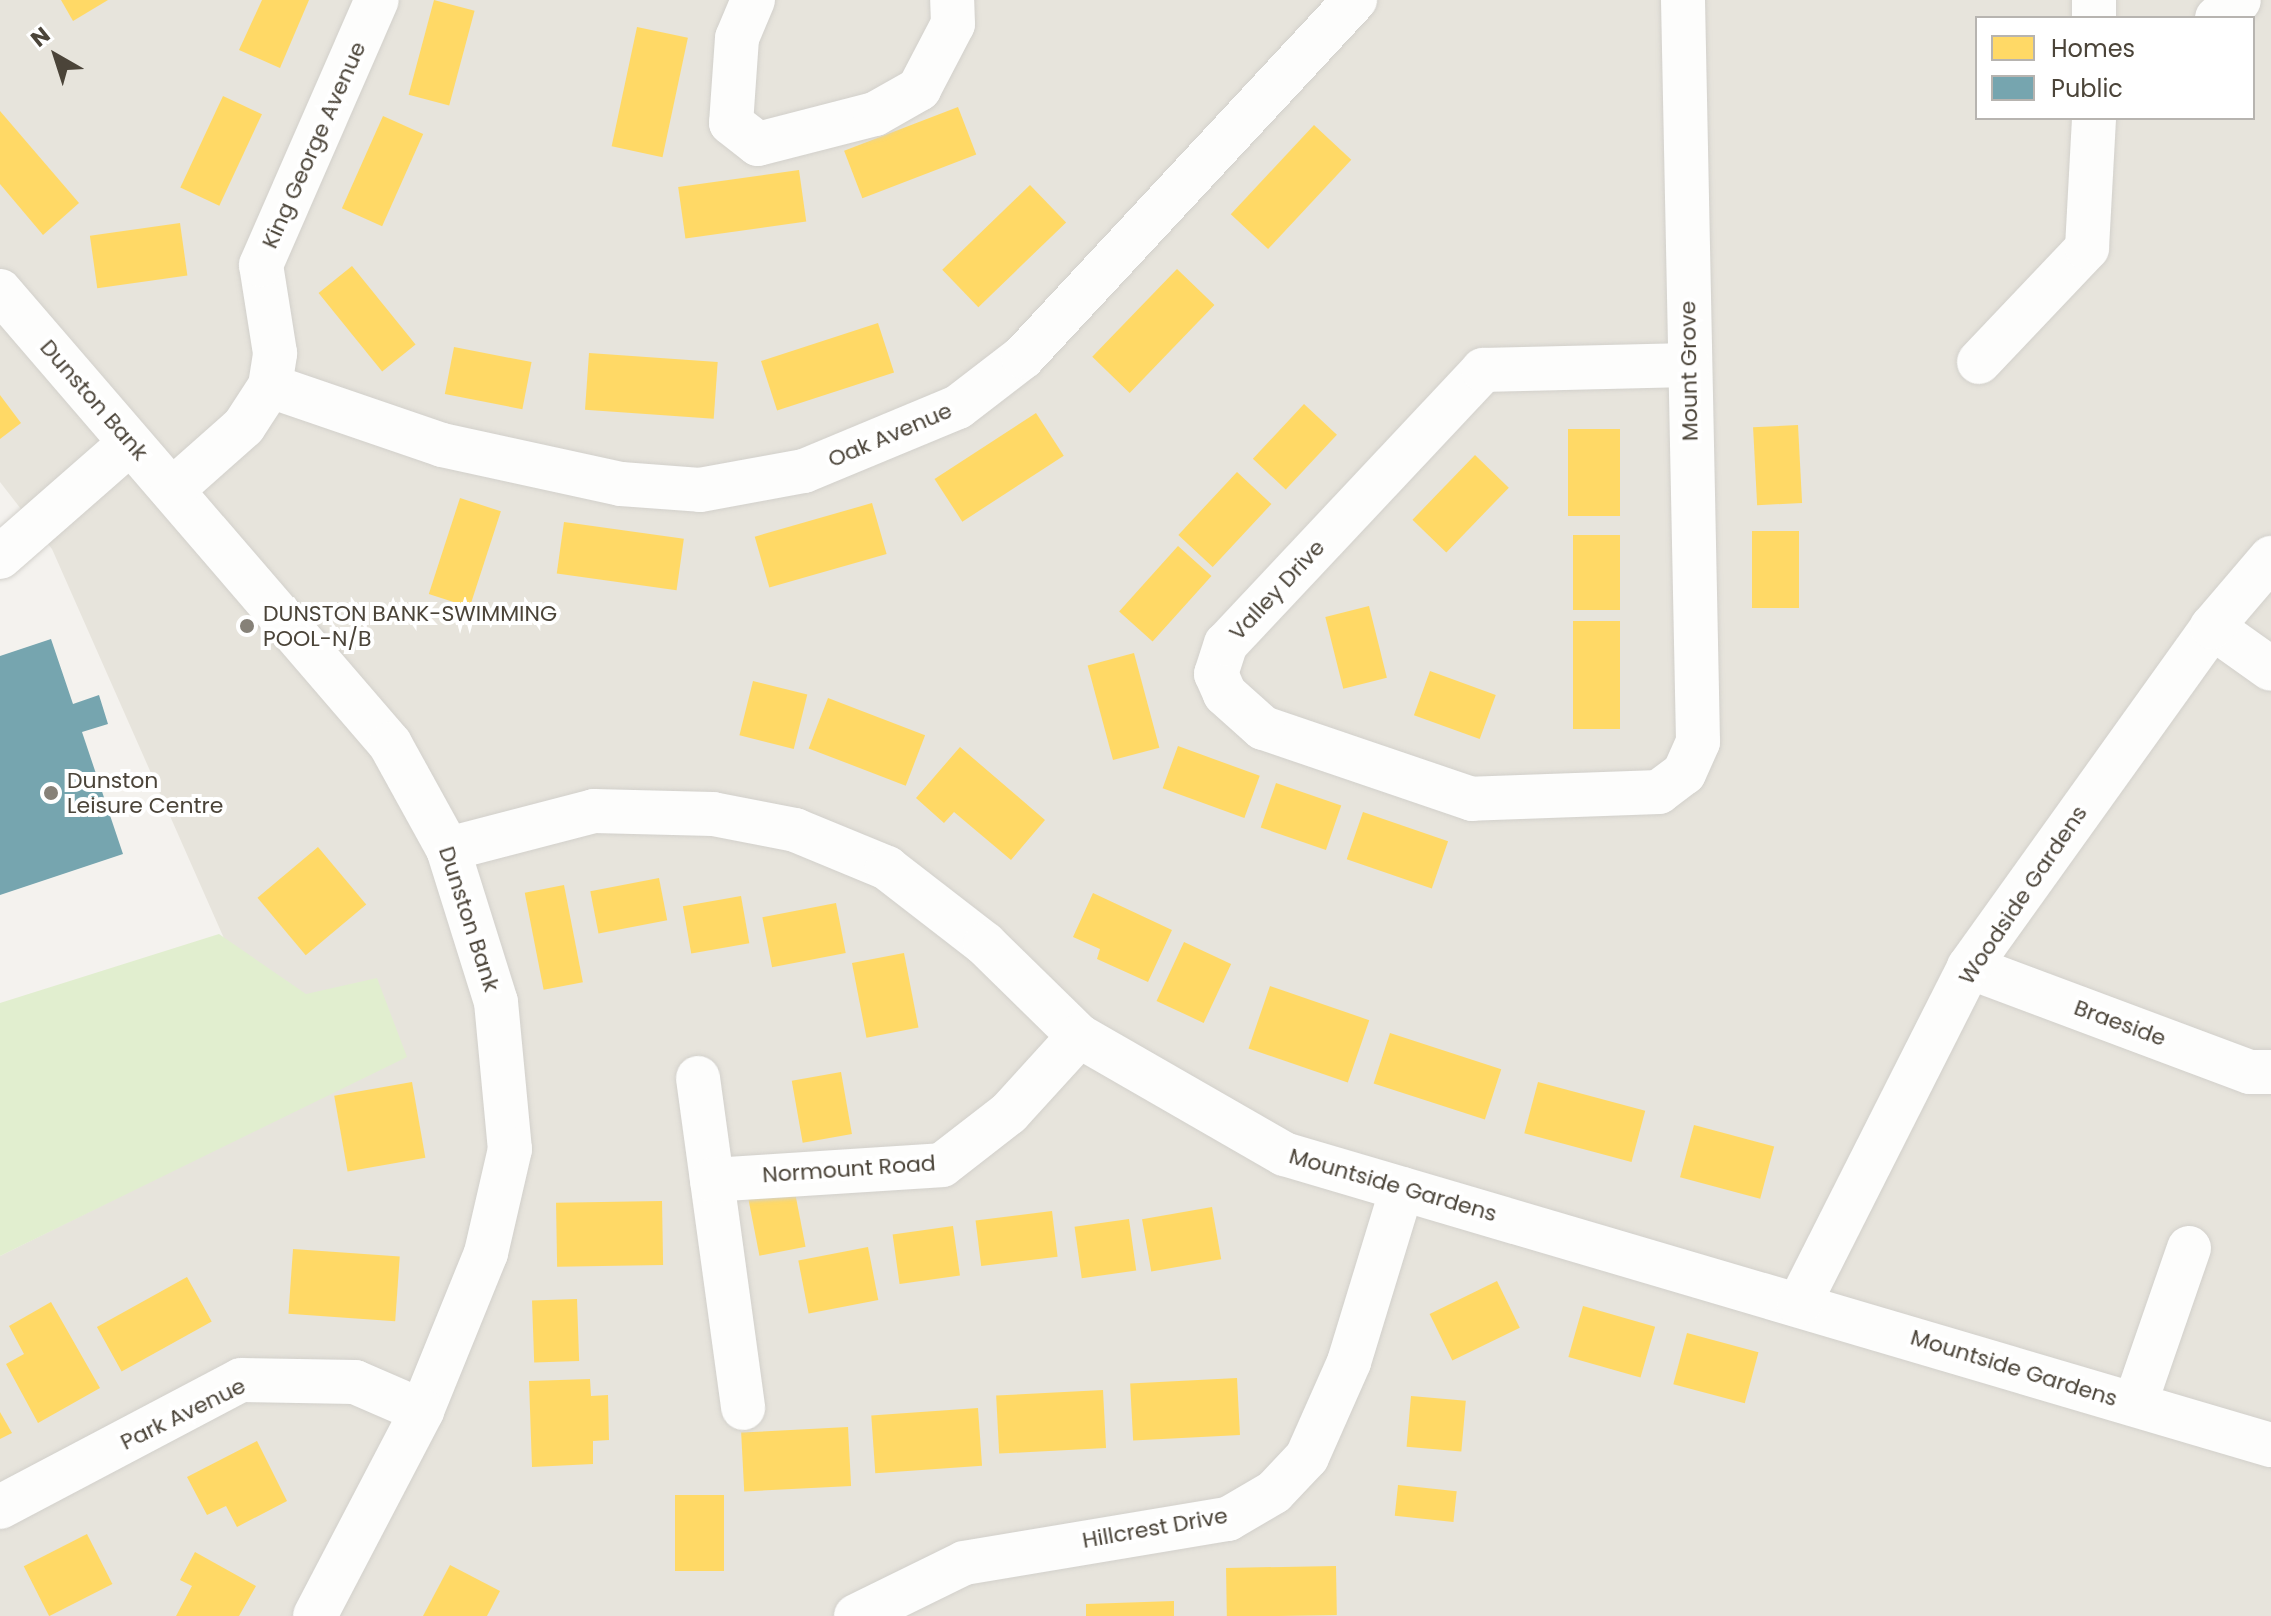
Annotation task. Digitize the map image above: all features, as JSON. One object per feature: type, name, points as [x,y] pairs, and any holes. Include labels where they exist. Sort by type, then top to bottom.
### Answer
[{"type":"street","name":"King George Avenue","points":[[172,490],[244,426],[270,386],[274,338],[261,265],[377,0]]},
{"type":"street","points":[[753,0],[737,38],[731,123],[758,144],[875,114],[919,89],[953,24],[952,0]]},
{"type":"street","name":"Oak Avenue","points":[[270,386],[442,445],[621,484],[700,490],[804,471],[958,407],[1023,357],[1355,0]]},
{"type":"street","name":"Mount Grove","points":[[1683,0],[1698,742]]},
{"type":"street","points":[[2219,16],[2239,0]]},
{"type":"street","points":[[1979,362],[2087,248],[2094,120]]},
{"type":"street","name":"Dunston Bank","points":[[0,291],[130,443],[355,696],[423,795],[448,849],[496,1002],[510,1149],[486,1253],[422,1411],[315,1616]]},
{"type":"street","name":"Valley Drive","points":[[1688,365],[1483,370],[1226,644],[1216,674],[1225,694],[1263,728],[1472,799],[1659,792],[1684,773],[1698,742]]},
{"type":"street","points":[[0,557],[130,443]]},
{"type":"street","name":"Woodside Gardens","points":[[1799,1304],[1969,967],[2212,627],[2271,558]]},
{"type":"street","points":[[2212,627],[2271,669]]},
{"type":"street","name":"Mountside Gardens","points":[[448,849],[594,811],[713,814],[795,830],[887,868],[985,944],[1079,1036],[1284,1154],[2271,1445]]},
{"type":"street","name":"Braeside","points":[[1969,967],[2250,1072],[2271,1072]]},
{"type":"street","name":"Normount Road","points":[[712,1180],[942,1165],[1009,1113],[1079,1036]]},
{"type":"street","points":[[698,1078],[743,1408]]},
{"type":"street","name":"Hillcrest Drive","points":[[856,1616],[964,1563],[1228,1519],[1274,1492],[1307,1457],[1349,1362],[1402,1189]]},
{"type":"street","points":[[2135,1404],[2189,1248]]},
{"type":"street","name":"Park Avenue","points":[[0,1507],[241,1380],[355,1382],[422,1411]]},
{"type":"shaded area","points":[[0,0],[2271,0],[2271,1616],[0,1616],[0,1256],[299,1108],[52,549],[0,482]]},
{"type":"green space","points":[[219,934],[306,994],[377,978],[407,1057],[0,1256],[0,1003]]},
{"type":"building: Homes","points":[[61,0],[108,0],[73,21]]},
{"type":"building: Homes","points":[[262,0],[309,0],[280,68],[239,50]]},
{"type":"building: Homes","points":[[434,0],[475,11],[449,106],[409,95]]},
{"type":"building: Homes","points":[[637,27],[688,38],[662,157],[612,146]]},
{"type":"building: Homes","points":[[223,96],[262,114],[219,206],[180,188]]},
{"type":"building: Homes","points":[[958,107],[976,155],[862,198],[844,151]]},
{"type":"building: Homes","points":[[0,111],[79,203],[43,235],[0,184]]},
{"type":"building: Homes","points":[[383,116],[423,134],[382,226],[342,208]]},
{"type":"building: Homes","points":[[1314,125],[1351,160],[1268,249],[1231,214]]},
{"type":"building: Homes","points":[[799,170],[806,221],[685,238],[678,187]]},
{"type":"building: Homes","points":[[1030,185],[1066,222],[978,307],[942,270]]},
{"type":"building: Homes","points":[[180,223],[187,275],[97,288],[90,236]]},
{"type":"building: Homes","points":[[352,266],[416,344],[382,372],[319,293]]},
{"type":"building: Homes","points":[[1177,269],[1214,305],[1130,393],[1092,357]]},
{"type":"building: Homes","points":[[878,323],[894,372],[777,410],[761,361]]},
{"type":"building: Homes","points":[[454,347],[532,362],[522,409],[445,394]]},
{"type":"building: Homes","points":[[589,353],[718,362],[714,419],[585,410]]},
{"type":"building: Homes","points":[[0,395],[21,423],[0,439]]},
{"type":"building: Homes","points":[[1304,404],[1337,435],[1286,490],[1253,459]]},
{"type":"building: Homes","points":[[1036,413],[1064,456],[962,522],[935,479]]},
{"type":"building: Homes","points":[[1798,425],[1802,503],[1757,505],[1753,427]]},
{"type":"building: Homes","points":[[1568,429],[1620,429],[1620,516],[1568,516]]},
{"type":"building: Homes","points":[[1475,455],[1509,488],[1446,552],[1412,520]]},
{"type":"building: Homes","points":[[1237,472],[1271,504],[1213,567],[1178,535]]},
{"type":"building: Homes","points":[[460,498],[501,511],[470,607],[429,594]]},
{"type":"building: Homes","points":[[872,503],[887,554],[769,588],[755,537]]},
{"type":"building: Homes","points":[[564,522],[684,539],[677,590],[557,573]]},
{"type":"building: Homes","points":[[1752,531],[1799,531],[1799,608],[1752,608]]},
{"type":"building: Homes","points":[[1573,535],[1620,535],[1620,610],[1573,610]]},
{"type":"building: Homes","points":[[1178,546],[1211,576],[1153,642],[1119,611]]},
{"type":"building: Homes","points":[[1369,606],[1387,678],[1343,689],[1325,617]]},
{"type":"building: Homes","points":[[1573,621],[1620,621],[1620,729],[1573,729]]},
{"type":"building: Homes","points":[[1134,653],[1159,748],[1113,760],[1088,665]]},
{"type":"building: Homes","points":[[1430,671],[1496,695],[1480,739],[1414,715]]},
{"type":"building: Homes","points":[[753,681],[807,695],[794,749],[739,735]]},
{"type":"building: Homes","points":[[828,698],[925,735],[906,786],[809,748]]},
{"type":"building: Homes","points":[[1178,746],[1260,776],[1244,818],[1163,788]]},
{"type":"building: Homes","points":[[960,747],[1045,820],[1011,860],[954,812],[944,823],[916,798]]},
{"type":"building: Homes","points":[[1276,783],[1341,805],[1326,850],[1261,827]]},
{"type":"building: Homes","points":[[1363,812],[1448,841],[1432,889],[1347,859]]},
{"type":"building: Homes","points":[[318,847],[366,904],[306,955],[257,898]]},
{"type":"building: Homes","points":[[659,878],[667,920],[598,934],[590,891]]},
{"type":"building: Homes","points":[[564,885],[583,982],[544,990],[525,893]]},
{"type":"building: Homes","points":[[1093,893],[1172,930],[1148,982],[1097,959],[1100,949],[1073,937]]},
{"type":"building: Homes","points":[[741,896],[749,943],[691,954],[683,906]]},
{"type":"building: Homes","points":[[836,903],[846,953],[772,967],[762,917]]},
{"type":"building: Homes","points":[[1184,942],[1231,964],[1204,1023],[1157,1001]]},
{"type":"building: Homes","points":[[904,953],[919,1028],[866,1038],[852,963]]},
{"type":"building: Homes","points":[[1270,986],[1369,1020],[1348,1083],[1249,1048]]},
{"type":"building: Homes","points":[[1390,1033],[1501,1069],[1485,1120],[1374,1083]]},
{"type":"building: Homes","points":[[841,1072],[852,1134],[803,1143],[792,1081]]},
{"type":"building: Homes","points":[[412,1082],[425,1158],[348,1172],[334,1096]]},
{"type":"building: Homes","points":[[1538,1082],[1645,1111],[1632,1162],[1524,1133]]},
{"type":"building: Homes","points":[[1694,1125],[1774,1146],[1760,1199],[1680,1177]]},
{"type":"building: Homes","points":[[792,1177],[806,1247],[759,1256],[746,1186]]},
{"type":"building: Homes","points":[[662,1201],[663,1265],[557,1267],[556,1203]]},
{"type":"building: Homes","points":[[1212,1207],[1221,1259],[1151,1272],[1142,1219]]},
{"type":"building: Homes","points":[[1052,1211],[1058,1257],[981,1266],[976,1220]]},
{"type":"building: Homes","points":[[1129,1219],[1136,1270],[1082,1278],[1075,1227]]},
{"type":"building: Homes","points":[[953,1226],[960,1276],[900,1284],[893,1234]]},
{"type":"building: Homes","points":[[868,1247],[878,1300],[809,1314],[798,1261]]},
{"type":"building: Homes","points":[[293,1249],[400,1256],[395,1321],[288,1314]]},
{"type":"building: Homes","points":[[187,1277],[212,1322],[122,1372],[97,1327]]},
{"type":"building: Homes","points":[[1497,1281],[1520,1328],[1452,1361],[1430,1314]]},
{"type":"building: Homes","points":[[577,1299],[579,1361],[534,1363],[532,1301]]},
{"type":"building: Homes","points":[[51,1302],[100,1388],[38,1423],[6,1364],[24,1354],[9,1326]]},
{"type":"building: Homes","points":[[1583,1306],[1655,1327],[1640,1378],[1568,1357]]},
{"type":"building: Homes","points":[[1687,1333],[1758,1352],[1745,1403],[1673,1384]]},
{"type":"building: Homes","points":[[1237,1378],[1240,1435],[1133,1441],[1130,1384]]},
{"type":"building: Homes","points":[[590,1379],[591,1396],[608,1395],[609,1440],[593,1441],[593,1464],[532,1467],[529,1381]]},
{"type":"building: Homes","points":[[1103,1390],[1106,1448],[999,1454],[996,1396]]},
{"type":"building: Homes","points":[[1411,1396],[1466,1401],[1461,1452],[1407,1447]]},
{"type":"building: Homes","points":[[978,1408],[982,1466],[875,1473],[871,1415]]},
{"type":"building: Homes","points":[[0,1412],[12,1433],[0,1439]]},
{"type":"building: Homes","points":[[848,1427],[851,1486],[744,1492],[741,1433]]},
{"type":"building: Homes","points":[[257,1441],[287,1501],[237,1527],[226,1506],[207,1515],[187,1477]]},
{"type":"building: Homes","points":[[1398,1485],[1457,1491],[1453,1522],[1395,1516]]},
{"type":"building: Homes","points":[[675,1495],[724,1495],[724,1571],[675,1571]]},
{"type":"building: Homes","points":[[87,1534],[112,1584],[49,1616],[24,1566]]},
{"type":"building: Homes","points":[[195,1552],[256,1586],[239,1616],[176,1616],[192,1586],[180,1580]]},
{"type":"building: Homes","points":[[450,1565],[500,1591],[487,1616],[423,1616]]},
{"type":"building: Homes","points":[[1336,1566],[1337,1615],[1227,1616],[1226,1568]]},
{"type":"building: Homes","points":[[1174,1601],[1174,1616],[1086,1616],[1086,1604]]},
{"type":"building: Public","name":"Dunston Leisure Centre","points":[[51,639],[73,704],[99,695],[108,724],[82,732],[123,854],[0,895],[0,656]]},
{"type":"place","name":"DUNSTON BANK-SWIMMING POOL-N/B","points":[[247,626]]},
{"type":"place","name":"Dunston Leisure Centre","points":[[51,793]]}]
